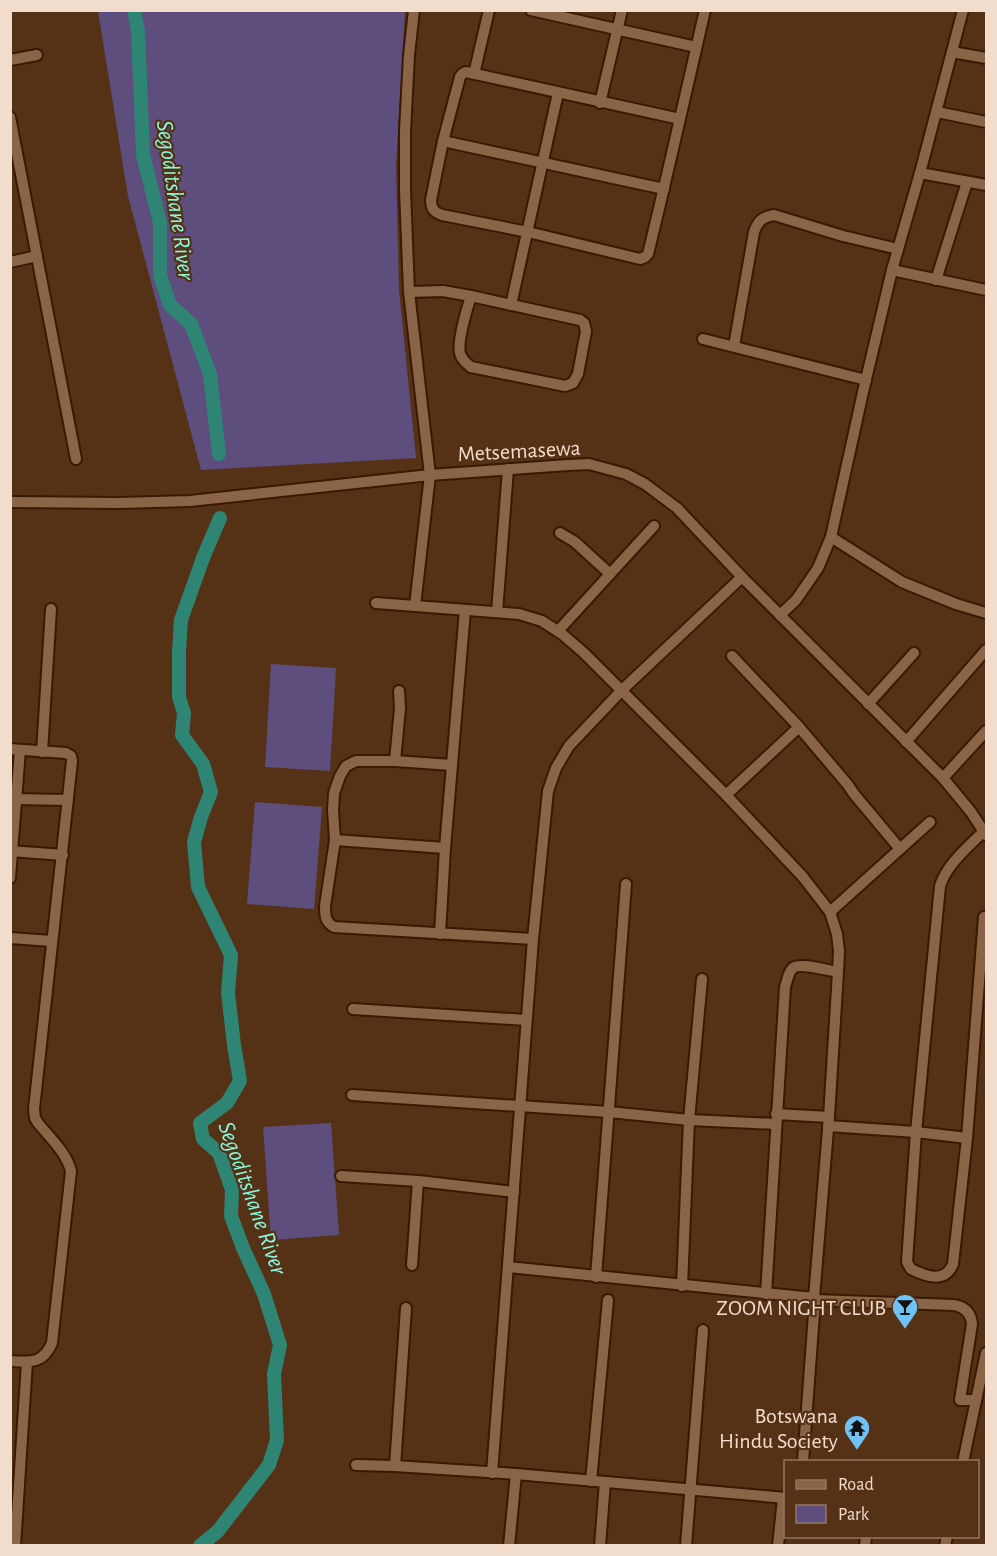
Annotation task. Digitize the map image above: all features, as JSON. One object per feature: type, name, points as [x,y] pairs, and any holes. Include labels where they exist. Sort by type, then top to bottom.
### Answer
[{"type":"street","points":[[414,10],[405,131],[405,190],[409,292],[430,475],[415,606]]},
{"type":"street","points":[[474,74],[489,10]]},
{"type":"street","points":[[531,10],[696,47]]},
{"type":"street","points":[[600,103],[622,10]]},
{"type":"street","points":[[680,119],[466,72],[460,77],[443,141],[431,207],[434,212],[442,215],[528,232],[640,259],[645,257],[648,254],[664,189],[705,10]]},
{"type":"street","points":[[780,615],[796,600],[818,568],[831,537],[892,270],[963,10]]},
{"type":"street","points":[[952,52],[987,58]]},
{"type":"street","points":[[10,60],[37,55]]},
{"type":"street","points":[[511,305],[558,93]]},
{"type":"street","points":[[937,112],[987,122]]},
{"type":"street","points":[[10,117],[76,459]]},
{"type":"street","points":[[443,141],[664,189]]},
{"type":"street","points":[[920,173],[987,185]]},
{"type":"street","points":[[936,280],[968,182]]},
{"type":"street","points":[[734,346],[754,232],[765,216],[774,215],[843,236],[898,249]]},
{"type":"street","points":[[10,262],[37,256]]},
{"type":"street","points":[[892,270],[987,291]]},
{"type":"street","points":[[409,292],[442,291],[471,296],[580,320],[584,323],[586,331],[578,374],[573,383],[565,386],[471,367],[465,363],[460,354],[460,343],[471,296]]},
{"type":"street","points":[[703,339],[866,380]]},
{"type":"street","name":"Metsemasewa","points":[[10,502],[190,501],[430,475],[589,464],[626,474],[645,484],[677,508],[742,577],[943,778],[985,833]]},
{"type":"street","points":[[498,612],[508,469]]},
{"type":"street","points":[[558,631],[654,526]]},
{"type":"street","points":[[560,533],[576,542],[610,574]]},
{"type":"street","points":[[831,537],[902,582],[956,604],[987,613]]},
{"type":"street","points":[[492,1473],[526,1020],[548,791],[556,768],[569,746],[622,690],[742,577]]},
{"type":"street","points":[[376,603],[519,614],[542,621],[558,631],[622,690],[726,795],[803,877],[830,912],[837,934],[838,972],[803,1460]]},
{"type":"street","points":[[42,752],[51,609]]},
{"type":"street","points":[[440,934],[465,610]]},
{"type":"street","points":[[906,742],[986,650]]},
{"type":"street","points":[[868,704],[914,653]]},
{"type":"street","points":[[732,656],[799,727],[900,849]]},
{"type":"street","points":[[395,761],[400,708],[399,690]]},
{"type":"street","points":[[726,795],[799,727]]},
{"type":"street","points":[[943,778],[987,731]]},
{"type":"street","points":[[10,878],[15,750],[66,753],[72,761],[34,1109],[35,1118],[63,1153],[71,1171],[52,1343],[45,1356],[33,1362],[10,1361]]},
{"type":"street","points":[[452,765],[356,761],[346,766],[334,793],[336,840],[325,916],[329,924],[334,927],[533,939]]},
{"type":"street","points":[[13,799],[68,800]]},
{"type":"street","points":[[830,912],[930,822]]},
{"type":"street","points":[[984,917],[967,1138],[953,1264],[943,1276],[933,1277],[910,1269],[907,1262],[916,1132],[940,886],[949,868],[985,833]]},
{"type":"street","points":[[336,840],[445,848]]},
{"type":"street","points":[[12,851],[63,855]]},
{"type":"street","points":[[596,1277],[626,884]]},
{"type":"street","points":[[10,938],[52,941]]},
{"type":"street","points":[[766,1294],[785,987],[793,968],[801,966],[838,972]]},
{"type":"street","points":[[682,1286],[689,1120],[702,979]]},
{"type":"street","points":[[353,1009],[526,1020]]},
{"type":"street","points":[[352,1095],[609,1112],[689,1120],[776,1119],[829,1122],[967,1138]]},
{"type":"street","points":[[341,1176],[418,1181],[513,1192]]},
{"type":"street","points":[[412,1265],[418,1181]]},
{"type":"street","points":[[508,1267],[815,1299],[954,1305],[970,1314],[972,1324],[960,1400],[976,1400]]},
{"type":"street","points":[[591,1481],[608,1300]]},
{"type":"street","points":[[395,1466],[406,1308]]},
{"type":"street","points":[[686,1545],[703,1330]]},
{"type":"street","points":[[963,1460],[987,1353]]},
{"type":"street","points":[[15,1545],[27,1362]]},
{"type":"street","points":[[356,1465],[516,1474],[784,1498],[778,1545]]},
{"type":"street","points":[[509,1545],[516,1474]]},
{"type":"street","points":[[600,1545],[605,1482]]},
{"type":"green space","points":[[98,11],[405,11],[396,165],[399,290],[416,458],[201,470],[128,196]]},
{"type":"green space","points":[[271,664],[336,668],[330,771],[265,767]]},
{"type":"green space","points":[[255,802],[322,807],[314,909],[247,904]]},
{"type":"green space","points":[[331,1123],[339,1235],[271,1240],[263,1127]]},
{"type":"waterway","name":"Segoditshane River","points":[[134,10],[138,31],[143,155],[160,223],[160,275],[170,305],[191,324],[210,374],[219,454]]},
{"type":"waterway","name":"Segoditshane River","points":[[200,1546],[218,1531],[269,1465],[277,1440],[274,1374],[280,1345],[264,1294],[231,1216],[232,1190],[219,1153],[203,1139],[200,1123],[227,1103],[240,1081],[228,993],[231,955],[198,887],[194,842],[211,792],[203,764],[182,735],[184,713],[179,697],[181,620],[220,518]]},
{"type":"place","name":"ZOOM NIGHT CLUB","points":[[905,1330]]},
{"type":"place","name":"Botswana Hindu Society","points":[[857,1451]]}]
